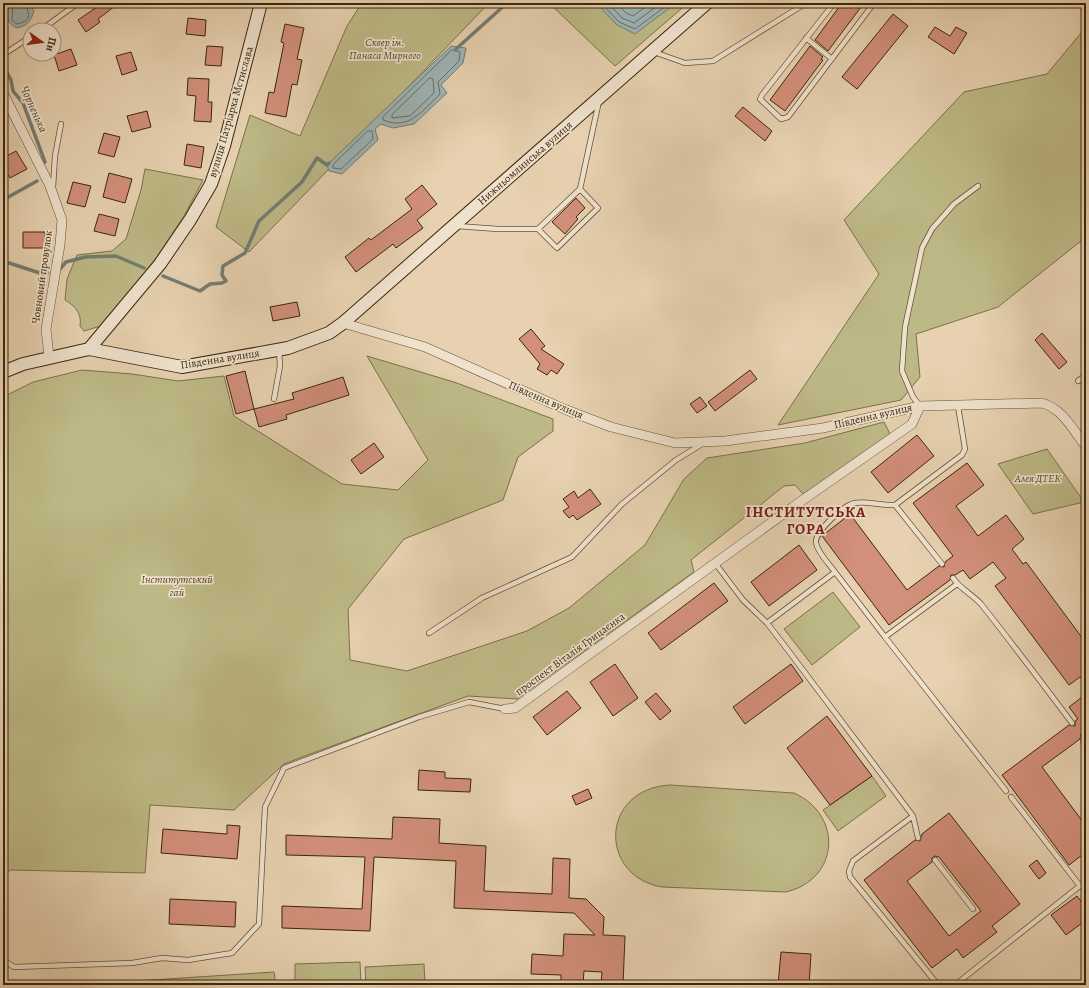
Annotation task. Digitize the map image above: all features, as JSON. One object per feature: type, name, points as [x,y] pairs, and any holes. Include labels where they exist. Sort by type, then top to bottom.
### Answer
[{"type":"main road","name":"вулиця Патріарха Мстислава","points":[[89,349],[160,264],[190,220],[211,184],[224,146],[261,3]]},
{"type":"main road","name":"Нижньомлинська вулиця","points":[[343,323],[707,3]]},
{"type":"main road","name":"Південна вулиця","points":[[3,372],[49,357],[89,349],[182,367],[279,350],[314,340],[329,333],[343,323]]},
{"type":"street","name":"Човновий провулок","points":[[3,93],[53,196],[62,220],[60,245],[46,330],[49,357]]},
{"type":"street","name":"Південна вулиця","points":[[343,323],[425,347],[558,406],[611,427],[675,443],[725,441],[823,428],[920,406],[1042,403],[1050,405],[1062,416],[1086,447]]},
{"type":"street","name":"проспект Віталія Грицаєнка","points":[[505,709],[515,708],[912,424],[920,406]]},
{"type":"lane","points":[[52,22],[78,3]]},
{"type":"lane","points":[[653,51],[685,63],[713,61],[806,3]]},
{"type":"lane","points":[[834,3],[762,95],[760,100],[781,119],[788,117],[874,3]]},
{"type":"lane","points":[[806,38],[832,59]]},
{"type":"lane","points":[[3,55],[22,43]]},
{"type":"lane","points":[[454,226],[498,229],[538,229],[580,188],[600,98]]},
{"type":"lane","points":[[53,196],[55,156],[61,124]]},
{"type":"lane","points":[[920,406],[913,397],[902,371],[905,326],[922,248],[932,229],[954,204],[978,186]]},
{"type":"lane","points":[[538,229],[557,248],[598,208],[580,188]]},
{"type":"lane","points":[[274,399],[280,365],[279,350]]},
{"type":"lane","points":[[1078,381],[1086,375]]},
{"type":"lane","points":[[958,406],[964,452],[895,505],[857,502],[850,504],[819,533],[816,538],[816,545],[885,637],[1006,791]]},
{"type":"lane","points":[[429,633],[482,598],[572,557],[622,504],[676,460],[705,442]]},
{"type":"lane","points":[[895,505],[942,564]]},
{"type":"lane","points":[[716,563],[743,600],[767,623],[913,816],[918,838]]},
{"type":"lane","points":[[767,623],[835,572]]},
{"type":"lane","points":[[952,578],[957,584],[966,589],[976,598],[1013,644],[1072,723]]},
{"type":"lane","points":[[885,637],[957,584]]},
{"type":"lane","name":"проспект Віталія Грицаєнка","points":[[3,960],[14,967],[132,962],[162,958],[188,960],[210,958],[232,953],[259,924],[265,807],[284,768],[419,717],[469,702],[505,709]]},
{"type":"lane","points":[[1082,737],[1086,761]]},
{"type":"lane","points":[[1011,797],[1080,886]]},
{"type":"lane","points":[[913,816],[853,861],[849,871],[850,877],[938,985]]},
{"type":"lane","points":[[934,860],[973,909]]},
{"type":"lane","points":[[955,985],[1086,881]]},
{"type":"green space","name":"Сквер ім. Панаса Мирного","points":[[362,3],[489,3],[249,252],[216,227],[250,115],[300,136],[347,26]]},
{"type":"green space","points":[[549,3],[688,3],[615,66]]},
{"type":"green space","points":[[1086,27],[1086,237],[998,307],[916,334],[920,377],[901,400],[778,425],[879,274],[844,220],[964,92],[1047,74]]},
{"type":"green space","points":[[145,169],[203,180],[184,216],[156,258],[104,325],[84,331],[80,326],[80,317],[77,310],[65,300],[67,279],[77,255],[112,251],[126,239],[141,190]]},
{"type":"green space","name":"Інститутський гай","points":[[367,356],[454,382],[553,419],[553,431],[518,457],[503,500],[404,539],[348,609],[350,660],[407,671],[527,631],[569,608],[645,545],[684,479],[707,458],[805,443],[884,422],[890,434],[803,494],[795,485],[784,486],[691,560],[694,572],[517,699],[468,696],[284,764],[234,810],[150,805],[145,873],[11,870],[3,874],[3,397],[33,382],[82,370],[132,374],[178,381],[224,376],[234,416],[342,484],[398,490],[428,460]]},
{"type":"green space","name":"Алея ДТЕК","points":[[1047,449],[1084,502],[1033,514],[998,464]]},
{"type":"green space","points":[[833,592],[860,627],[812,665],[784,629]]},
{"type":"green space","points":[[872,776],[886,796],[838,831],[823,810]]},
{"type":"green space","points":[[670,785],[794,793],[810,803],[821,816],[827,831],[829,846],[825,861],[817,874],[804,885],[786,892],[662,887],[641,880],[626,867],[618,851],[616,833],[620,816],[630,801],[647,790]]},
{"type":"green space","points":[[360,962],[361,985],[295,985],[295,964]]},
{"type":"green space","points":[[424,964],[425,985],[366,985],[365,967]]},
{"type":"green space","points":[[274,972],[276,985],[74,985]]},
{"type":"water","points":[[10,3],[29,3],[34,11],[28,22],[22,22],[22,26],[17,28],[10,24],[8,14]]},
{"type":"water","points":[[596,3],[676,3],[635,34],[617,25]]},
{"type":"water","points":[[451,46],[466,48],[463,63],[441,85],[447,93],[414,124],[393,128],[381,124],[375,129],[378,140],[342,174],[329,171],[327,165]]},
{"type":"building","points":[[94,3],[119,3],[98,19],[100,22],[86,32],[78,20],[97,7]]},
{"type":"building","points":[[842,3],[864,3],[828,51],[815,40]]},
{"type":"building","points":[[893,14],[908,26],[857,89],[842,77]]},
{"type":"building","points":[[188,18],[206,20],[205,36],[186,34]]},
{"type":"building","points":[[285,24],[304,28],[297,59],[302,60],[297,85],[292,84],[286,117],[265,113],[269,92],[274,93],[284,43],[281,42]]},
{"type":"building","points":[[935,27],[950,36],[956,27],[967,33],[954,54],[928,37]]},
{"type":"building","points":[[207,46],[223,47],[221,66],[205,65]]},
{"type":"building","points":[[810,46],[823,57],[821,59],[823,60],[785,111],[770,100]]},
{"type":"building","points":[[71,49],[77,65],[59,71],[56,62],[62,62],[62,52]]},
{"type":"building","points":[[131,52],[137,70],[122,75],[116,56]]},
{"type":"building","points":[[188,78],[209,79],[208,102],[212,102],[211,122],[194,121],[196,96],[187,95]]},
{"type":"building","points":[[743,107],[772,131],[765,141],[735,116]]},
{"type":"building","points":[[147,111],[151,127],[132,132],[127,116]]},
{"type":"building","points":[[104,133],[120,137],[114,157],[98,153]]},
{"type":"building","points":[[187,144],[204,147],[201,168],[184,165]]},
{"type":"building","points":[[16,151],[27,169],[10,178],[3,166],[3,158]]},
{"type":"building","points":[[109,173],[132,179],[125,203],[103,197]]},
{"type":"building","points":[[73,182],[91,186],[85,207],[67,203]]},
{"type":"building","points":[[422,185],[437,204],[417,220],[423,228],[396,248],[393,244],[356,272],[345,257],[369,238],[371,240],[412,209],[405,199]]},
{"type":"building","points":[[576,198],[585,208],[576,217],[578,219],[565,234],[552,222]]},
{"type":"building","points":[[99,214],[119,219],[115,236],[94,231]]},
{"type":"building","points":[[23,232],[45,232],[45,248],[23,248]]},
{"type":"building","points":[[297,302],[300,316],[273,321],[270,307]]},
{"type":"building","points":[[531,329],[545,346],[541,349],[564,364],[557,374],[551,370],[547,375],[537,369],[540,364],[519,339]]},
{"type":"building","points":[[1042,333],[1067,362],[1059,369],[1035,340]]},
{"type":"building","points":[[750,370],[757,379],[715,411],[708,402]]},
{"type":"building","points":[[245,371],[254,409],[236,414],[226,376]]},
{"type":"building","points":[[343,377],[349,395],[286,415],[287,419],[259,427],[254,409],[294,399],[292,393]]},
{"type":"building","points":[[700,397],[707,406],[697,413],[690,404]]},
{"type":"building","points":[[917,435],[934,456],[888,493],[871,472]]},
{"type":"building","points":[[374,443],[384,457],[361,474],[351,460]]},
{"type":"building","points":[[967,463],[984,485],[956,506],[978,536],[1006,515],[1024,539],[1012,549],[1023,564],[1026,562],[1086,643],[1086,684],[1080,677],[1069,685],[995,586],[1006,578],[993,562],[970,579],[963,570],[955,575],[951,575],[950,580],[889,625],[822,536],[850,514],[907,590],[939,566],[944,567],[945,562],[953,556],[913,503]]},
{"type":"building","points":[[590,489],[601,504],[577,520],[573,515],[569,518],[563,511],[569,507],[563,499],[574,491],[578,498]]},
{"type":"building","points":[[799,545],[817,570],[769,606],[751,582]]},
{"type":"building","points":[[714,583],[728,601],[661,650],[648,633]]},
{"type":"building","points":[[615,664],[638,698],[613,716],[590,682]]},
{"type":"building","points":[[791,664],[803,681],[745,724],[733,707]]},
{"type":"building","points":[[567,691],[581,708],[547,735],[533,717]]},
{"type":"building","points":[[656,693],[671,711],[660,720],[645,702]]},
{"type":"building","points":[[1086,694],[1086,734],[1081,734],[1080,739],[1042,767],[1086,826],[1086,852],[1069,865],[1002,775],[1069,725],[1075,726],[1075,721],[1078,719],[1069,707]]},
{"type":"building","points":[[827,716],[872,776],[830,805],[787,748]]},
{"type":"building","points":[[419,770],[445,772],[445,778],[471,779],[470,792],[418,790]]},
{"type":"building","points":[[588,789],[592,798],[576,805],[572,796]]},
{"type":"building","points":[[949,813],[1020,904],[992,926],[997,932],[963,958],[957,949],[932,968],[864,880],[915,840],[920,841],[922,834]],"holes":[[[935,856],[939,857],[981,911],[949,936],[907,881],[932,862],[932,858]]]},
{"type":"building","points":[[393,817],[440,819],[439,843],[486,846],[484,891],[552,894],[553,858],[570,859],[569,898],[586,899],[604,917],[603,935],[625,936],[623,985],[601,985],[602,972],[584,971],[583,985],[561,985],[561,975],[531,974],[532,954],[563,956],[564,934],[595,935],[574,913],[454,908],[456,861],[374,857],[370,931],[282,928],[282,906],[362,909],[365,857],[286,855],[286,835],[392,839]]},
{"type":"building","points":[[227,825],[240,826],[237,859],[161,853],[163,829],[227,834]]},
{"type":"building","points":[[1037,860],[1046,873],[1039,879],[1029,866]]},
{"type":"building","points":[[1077,896],[1086,908],[1086,920],[1066,935],[1051,915]]},
{"type":"building","points":[[170,899],[236,902],[235,927],[169,924]]},
{"type":"building","points":[[781,952],[811,954],[809,985],[778,985]]},
{"type":"waterway","points":[[456,49],[507,3]]},
{"type":"waterway","name":"Чорненька","points":[[3,65],[11,80],[13,91],[23,103],[45,162]]},
{"type":"waterway","points":[[163,276],[200,291],[210,284],[222,283],[226,281],[222,275],[223,266],[245,253],[259,221],[302,182],[317,158],[327,165],[329,163]]},
{"type":"waterway","name":"Чорненька","points":[[3,200],[37,181]]},
{"type":"waterway","points":[[60,269],[66,262],[85,257],[116,256],[144,268]]},
{"type":"waterway","points":[[3,264],[9,263],[43,274],[47,273]]},
{"type":"district","name":"ІНСТИТУТСЬКА ГОРА","points":[[806,520]]}]
